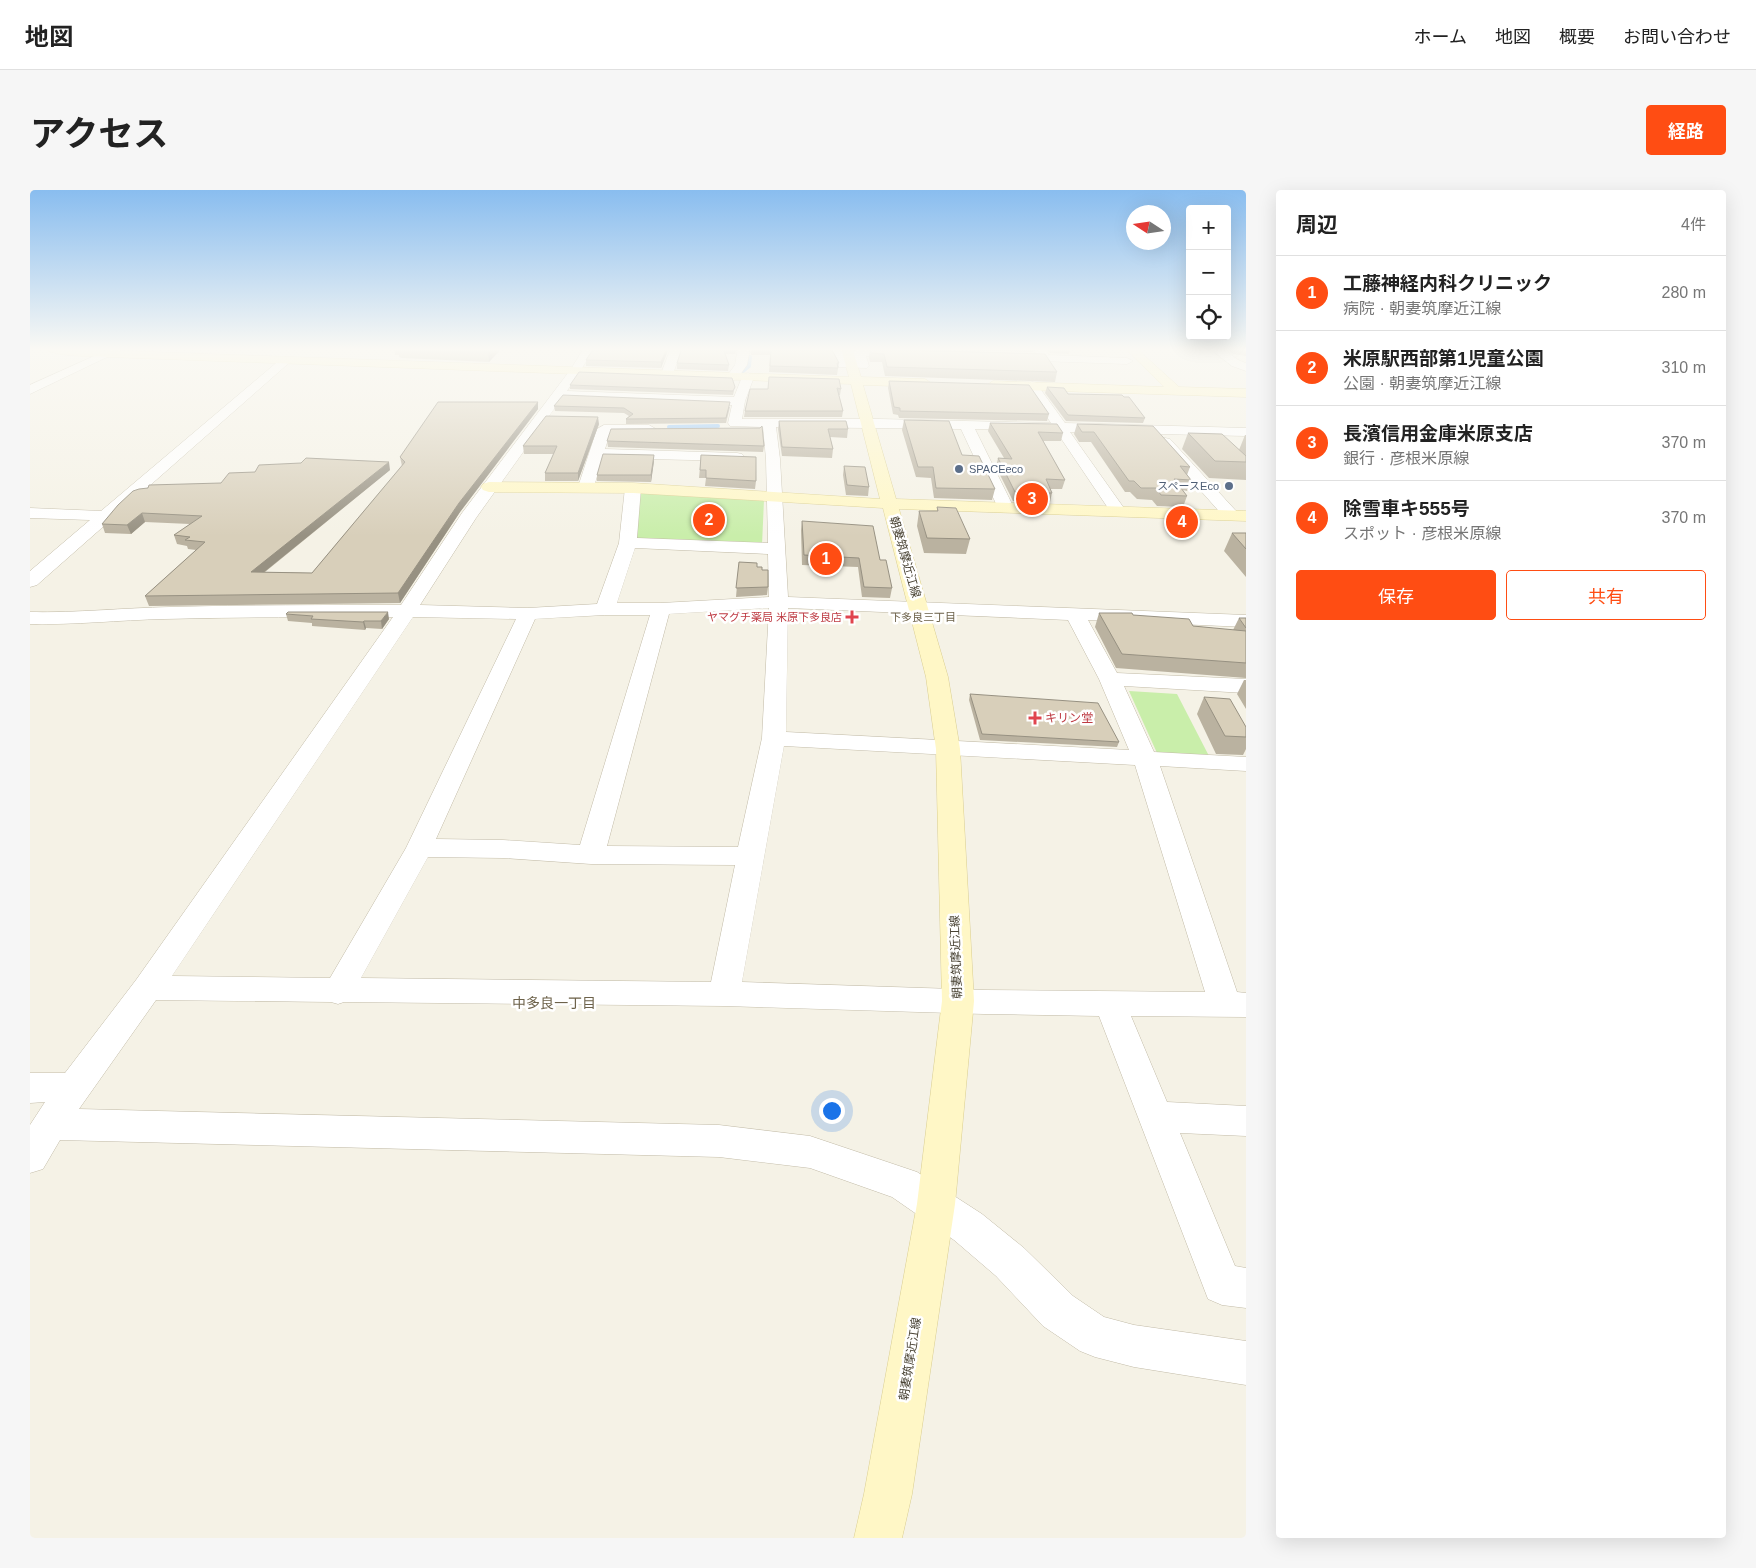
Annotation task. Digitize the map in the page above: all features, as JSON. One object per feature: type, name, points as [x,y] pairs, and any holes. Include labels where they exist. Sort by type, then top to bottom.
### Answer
[{"type":"main road","name":"朝妻筑摩近江線","points":[[865,411],[937,677],[948,748],[958,1001],[936,1204],[888,1494],[878,1538]]},
{"type":"main road","points":[[489,487],[633,488],[890,504],[1239,515]]},
{"type":"street","points":[[30,581],[227,411]]},
{"type":"street","points":[[30,1157],[74,1088],[147,988],[407,611],[489,487],[546,411]]},
{"type":"street","points":[[737,411],[735,423],[770,426]]},
{"type":"street","points":[[1050,411],[1118,512]]},
{"type":"street","points":[[540,418],[560,418]]},
{"type":"street","points":[[600,419],[639,420],[640,428]]},
{"type":"street","points":[[722,429],[868,423],[1156,432],[1211,436],[1246,432]]},
{"type":"street","points":[[724,994],[774,738],[779,602],[770,426]]},
{"type":"street","points":[[967,427],[1006,508]]},
{"type":"street","points":[[586,487],[604,430],[666,429]]},
{"type":"street","points":[[1156,432],[1239,515]]},
{"type":"street","points":[[596,453],[773,459]]},
{"type":"street","points":[[605,609],[628,543],[633,488]]},
{"type":"street","points":[[30,513],[105,516]]},
{"type":"street","points":[[628,543],[776,548]]},
{"type":"street","points":[[30,618],[240,611],[407,611],[528,614],[779,602],[1246,621]]},
{"type":"street","points":[[591,855],[660,609]]},
{"type":"street","points":[[338,992],[419,848],[528,614]]},
{"type":"street","points":[[147,988],[338,992],[724,994],[958,1001],[1235,1005],[1145,759],[1110,679],[1075,615]]},
{"type":"street","points":[[1110,679],[1246,686]]},
{"type":"street","points":[[774,738],[1246,764]]},
{"type":"street","points":[[419,848],[591,855],[750,856]]},
{"type":"street","points":[[1110,1004],[1222,1285],[1246,1288]]},
{"type":"street","points":[[30,1088],[74,1088]]},
{"type":"street","points":[[1155,1117],[1246,1121]]},
{"type":"street","points":[[51,1124],[719,1141],[810,1152],[904,1184],[936,1204],[968,1227],[1010,1262],[1058,1311],[1095,1336],[1134,1346],[1246,1363]]},
{"type":"green space","points":[[641,492],[764,500],[762,545],[633,538]]},
{"type":"green space","points":[[1129,691],[1177,694],[1209,756],[1157,753]]},
{"type":"building","points":[[432,411],[531,411],[459,503],[398,593],[145,596],[205,542],[185,540],[190,537],[174,535],[202,516],[142,513],[127,525],[102,524],[133,491],[148,488],[149,485],[221,483],[229,473],[255,472],[259,465],[301,463],[306,458],[389,462],[251,572],[312,573],[405,462],[400,457]]},
{"type":"building","points":[[628,411],[728,411],[726,418],[626,419],[633,414]]},
{"type":"building","points":[[900,411],[1047,411],[1049,414]]},
{"type":"building","points":[[1065,411],[1140,411],[1145,418],[1068,415]]},
{"type":"building","points":[[546,416],[598,417],[578,473],[545,473],[557,446],[523,446]]},
{"type":"building","points":[[904,420],[949,421],[962,455],[979,456],[995,489],[936,488],[933,467],[918,467]]},
{"type":"building","points":[[779,421],[846,421],[848,429],[828,429],[833,449],[782,447]]},
{"type":"building","points":[[990,423],[1057,424],[1063,433],[1038,432],[1065,480],[1046,479],[1052,493],[1015,492],[998,458],[1012,459]]},
{"type":"building","points":[[1077,424],[1153,426],[1190,467],[1180,466],[1191,480],[1174,479],[1187,496],[1161,495],[1156,488],[1141,488],[1134,481],[1129,481],[1094,432],[1082,432]]},
{"type":"building","points":[[762,426],[764,446],[607,441],[611,429],[760,428]]},
{"type":"building","points":[[1188,433],[1222,434],[1246,456],[1246,462],[1215,461]]},
{"type":"building","points":[[603,454],[654,455],[651,475],[597,475]]},
{"type":"building","points":[[701,455],[756,457],[756,481],[706,478],[706,470],[700,470]]},
{"type":"building","points":[[844,466],[865,467],[869,487],[847,485]]},
{"type":"building","points":[[937,507],[956,508],[970,539],[927,538],[919,511],[938,511]]},
{"type":"building","points":[[1169,515],[1196,516],[1199,519],[1171,518]]},
{"type":"building","points":[[802,521],[873,526],[880,560],[886,560],[892,588],[864,587],[859,558],[804,555]]},
{"type":"building","points":[[1232,533],[1246,533],[1246,549]]},
{"type":"building","points":[[739,562],[757,563],[757,567],[762,567],[762,570],[768,570],[768,587],[736,588]]},
{"type":"building","points":[[288,612],[388,612],[381,621],[363,622],[311,619],[313,616],[286,614]]},
{"type":"building","points":[[1099,613],[1132,613],[1133,615],[1189,619],[1193,626],[1246,631],[1246,663],[1122,654]]},
{"type":"building","points":[[1239,618],[1246,618],[1246,628]]},
{"type":"building","points":[[970,694],[1098,703],[1119,742],[982,734]]},
{"type":"building","points":[[1204,697],[1230,699],[1246,727],[1246,737],[1225,736]]},
{"type":"waterway","points":[[669,427],[718,426]]},
{"type":"place","name":"SPACEeco","points":[[959,469]]},
{"type":"place","name":"スペースEco","points":[[1229,486]]},
{"type":"place","name":"長濱信用金庫米原支店","points":[[1032,499]]},
{"type":"place","name":"米原駅西部第1児童公園","points":[[709,520]]},
{"type":"place","name":"除雪車キ555号","points":[[1182,522]]},
{"type":"place","name":"工藤神経内科クリニック","points":[[826,559]]},
{"type":"place","name":"ヤマグチ薬局 米原下多良店","points":[[852,617]]},
{"type":"place","name":"キリン堂","points":[[1035,718]]},
{"type":"district","name":"下多良三丁目","points":[[923,617]]},
{"type":"district","name":"中多良一丁目","points":[[554,1003]]}]
